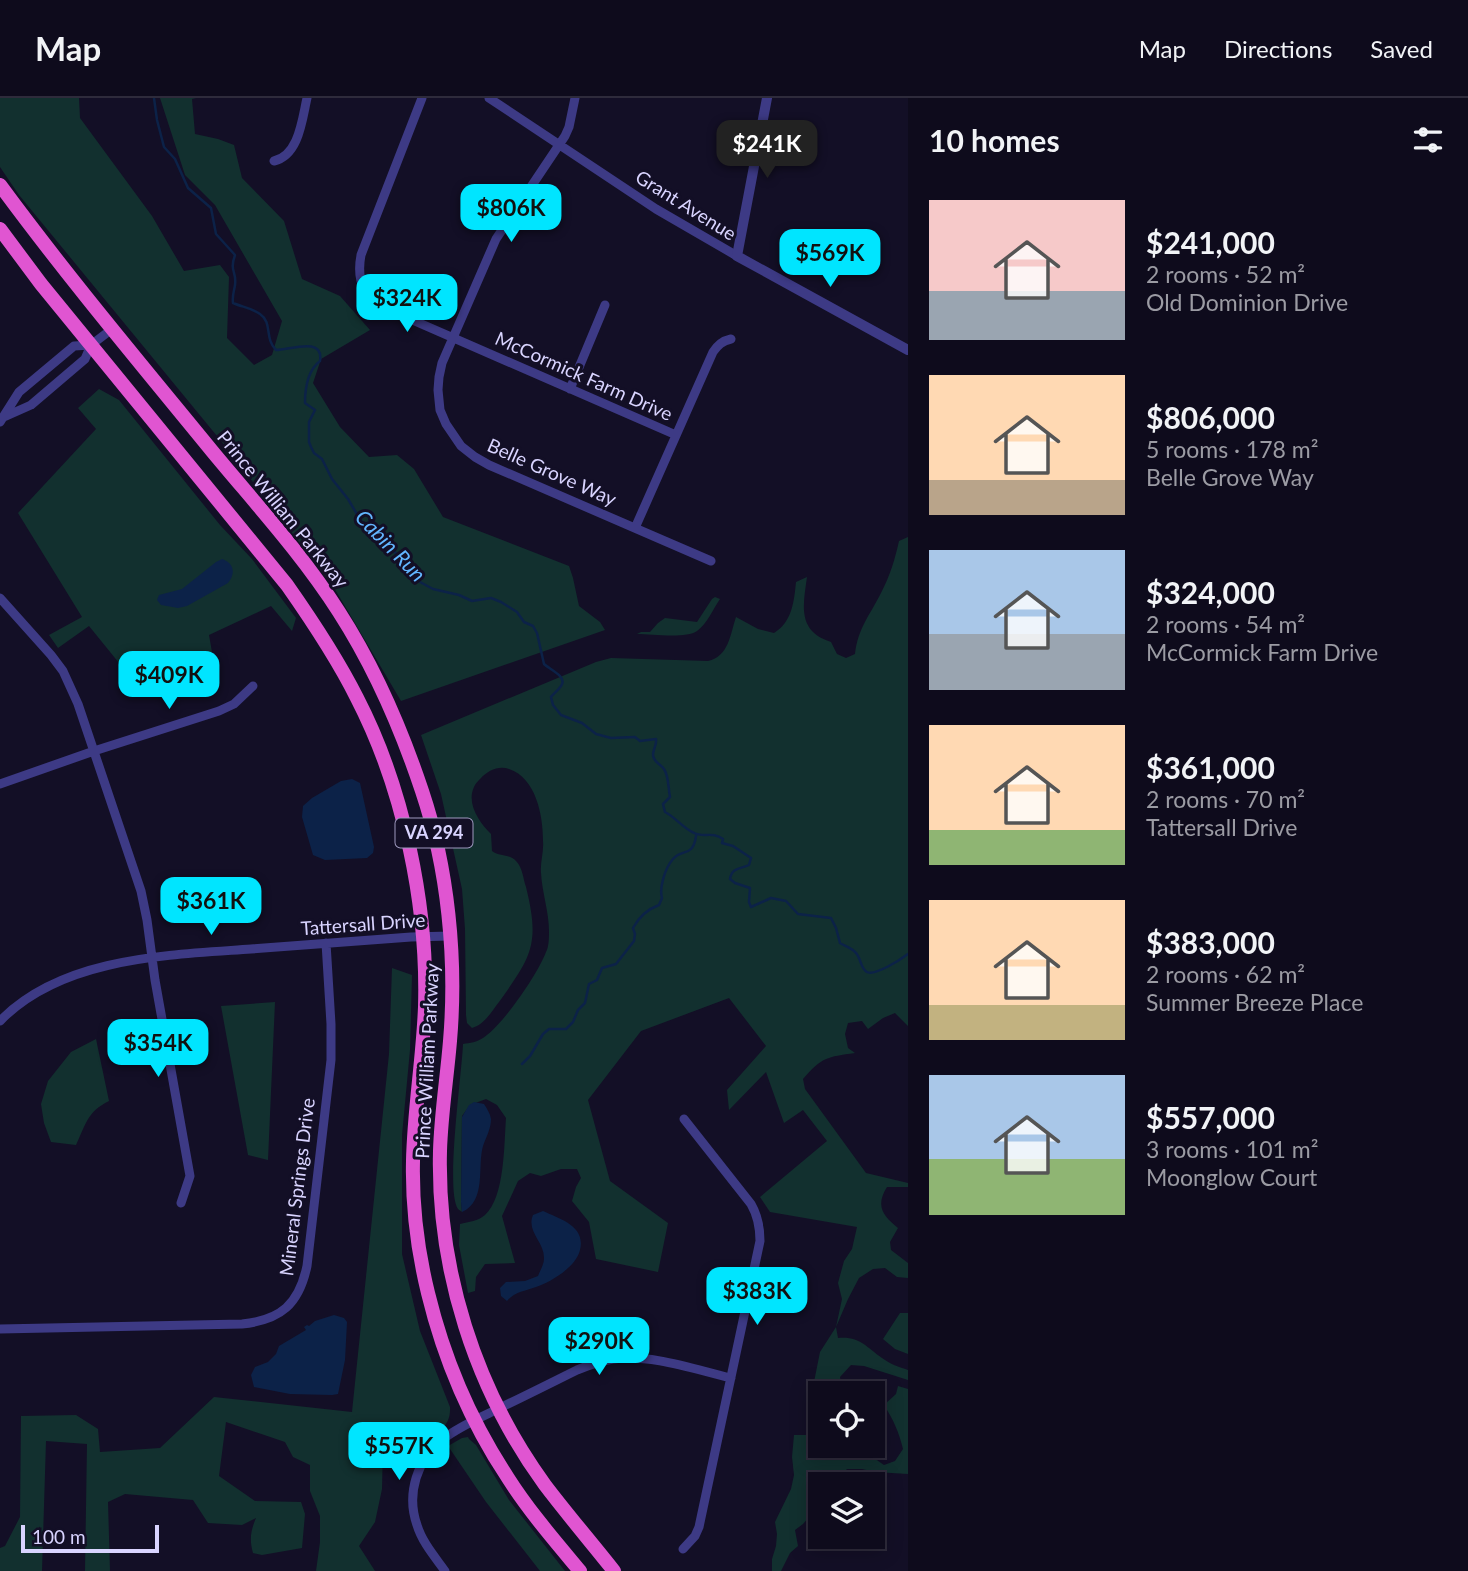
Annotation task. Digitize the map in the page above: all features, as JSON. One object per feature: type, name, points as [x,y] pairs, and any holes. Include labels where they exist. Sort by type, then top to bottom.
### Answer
[{"type":"highway","name":"Prince William Parkway","points":[[0,185],[112,329],[286,540],[338,609],[376,675],[393,713],[424,795],[440,862],[450,936],[452,997],[440,1148],[442,1213],[459,1306],[476,1358],[520,1447],[544,1483],[614,1571]]},
{"type":"highway","name":"Prince William Parkway","points":[[0,229],[287,585],[316,627],[358,701],[388,774],[409,847],[416,884],[425,1003],[413,1163],[417,1225],[437,1325],[459,1388],[509,1480],[579,1571]]},
{"type":"street","points":[[274,161],[287,156],[291,150],[307,98]]},
{"type":"street","name":"McCormick Farm Drive","points":[[422,98],[361,255],[359,273],[366,293],[378,306],[676,435]]},
{"type":"street","name":"Belle Grove Way","points":[[575,98],[569,127],[496,239],[442,363],[438,390],[440,410],[461,446],[474,457],[711,561]]},
{"type":"street","points":[[737,256],[767,98]]},
{"type":"street","name":"Grant Avenue","points":[[493,99],[656,209],[908,350]]},
{"type":"street","points":[[570,389],[605,305]]},
{"type":"street","points":[[1,417],[31,405],[85,359],[91,345],[112,329]]},
{"type":"street","points":[[635,528],[713,352],[718,345],[731,339]]},
{"type":"street","points":[[1,417],[19,392],[65,353],[74,346],[91,345]]},
{"type":"street","points":[[0,598],[51,655],[78,704],[141,891],[190,1175],[181,1203]]},
{"type":"street","points":[[0,785],[94,751],[219,711],[233,704],[253,686]]},
{"type":"street","name":"Tattersall Drive","points":[[0,1021],[23,1000],[61,981],[97,969],[152,957],[450,936]]},
{"type":"street","name":"Mineral Springs Drive","points":[[0,1329],[261,1322],[288,1307],[303,1285],[307,1266],[331,1060],[326,943]]},
{"type":"street","points":[[683,1549],[699,1527],[760,1241],[758,1218],[744,1195],[684,1119]]},
{"type":"street","points":[[445,1571],[417,1527],[413,1488],[422,1464],[440,1440],[577,1370],[612,1359],[648,1359],[731,1378]]},
{"type":"green space","points":[[0,98],[79,98],[80,118],[152,216],[184,271],[220,265],[229,277],[227,338],[254,365],[272,355],[282,321],[215,205],[185,175],[160,98],[196,98],[192,99],[195,134],[234,145],[242,178],[284,221],[302,279],[340,296],[370,330],[321,359],[313,383],[340,427],[369,457],[397,455],[414,469],[443,517],[569,566],[579,606],[600,622],[605,630],[401,701],[333,586],[226,447],[19,195],[0,167]]},
{"type":"green space","points":[[99,389],[119,400],[220,525],[252,559],[296,618],[292,631],[271,606],[209,635],[212,652],[132,679],[89,626],[58,648],[49,635],[82,617],[18,513],[96,429],[78,408]]},
{"type":"green space","points":[[908,537],[908,1026],[895,1013],[868,1029],[862,1021],[848,1023],[845,1034],[848,1048],[855,1053],[826,1059],[803,1079],[805,1089],[866,1173],[908,1183],[908,1187],[887,1187],[881,1205],[885,1215],[898,1228],[890,1242],[891,1250],[908,1263],[908,1278],[897,1277],[885,1268],[873,1269],[859,1278],[836,1327],[842,1299],[838,1283],[844,1261],[852,1249],[857,1227],[770,1212],[760,1197],[827,1141],[803,1110],[784,1123],[766,1072],[729,1110],[727,1090],[766,1046],[729,998],[641,1031],[588,1100],[610,1181],[668,1223],[658,1272],[596,1259],[589,1222],[572,1201],[581,1178],[577,1169],[561,1169],[541,1176],[530,1173],[518,1181],[502,1216],[515,1263],[485,1264],[476,1277],[475,1291],[468,1293],[459,1245],[460,1224],[476,1220],[492,1207],[500,1183],[506,1118],[497,1105],[486,1099],[470,1105],[462,1116],[462,1212],[454,1198],[453,1180],[463,1044],[481,1039],[500,1023],[528,986],[547,950],[549,924],[541,869],[543,831],[532,789],[518,774],[509,769],[497,768],[486,773],[476,784],[472,793],[473,806],[491,834],[492,851],[514,859],[521,870],[530,906],[532,936],[530,949],[519,973],[487,1017],[472,1028],[467,1023],[466,1015],[462,889],[441,794],[421,735],[611,658],[708,661],[725,650],[736,617],[758,629],[774,633],[780,628],[791,611],[796,582],[807,577],[804,607],[807,624],[820,637],[831,642],[837,654],[846,658],[855,654],[862,629],[890,574],[899,541]]},
{"type":"green space","points":[[715,597],[720,599],[697,631],[677,635],[637,634],[650,632],[665,618],[697,622]]},
{"type":"green space","points":[[392,968],[412,975],[410,1050],[402,1135],[402,1254],[420,1331],[450,1407],[450,1414],[446,1425],[422,1446],[410,1464],[383,1445],[382,1489],[375,1522],[359,1546],[375,1571],[316,1571],[320,1516],[310,1491],[310,1465],[293,1457],[285,1442],[226,1422],[219,1476],[255,1501],[301,1502],[305,1514],[302,1548],[262,1555],[253,1553],[251,1535],[256,1518],[242,1525],[208,1523],[193,1500],[125,1494],[108,1502],[110,1571],[85,1571],[87,1444],[46,1441],[42,1571],[0,1571],[0,1548],[5,1546],[20,1517],[21,1416],[76,1415],[98,1429],[100,1452],[160,1448],[214,1397],[352,1412],[389,1054]]},
{"type":"green space","points":[[275,1002],[268,1160],[248,1155],[221,1006]]},
{"type":"green space","points":[[96,1039],[109,1101],[92,1114],[76,1145],[51,1142],[41,1104],[48,1081],[71,1052]]},
{"type":"green space","points":[[900,1313],[908,1313],[908,1354],[895,1349],[883,1339]]},
{"type":"green space","points":[[836,1327],[838,1338],[857,1341],[888,1362],[908,1370],[908,1380],[864,1366],[851,1365],[840,1377],[841,1381],[814,1381],[820,1352]]},
{"type":"green space","points":[[898,1386],[908,1389],[908,1474],[862,1469],[808,1472],[808,1518],[795,1530],[798,1546],[790,1553],[781,1571],[772,1571],[777,1534],[775,1522],[791,1489],[794,1475],[794,1435],[808,1435],[808,1458],[874,1458],[884,1465],[895,1461],[903,1449],[885,1404],[896,1394]]},
{"type":"green space","points":[[468,1437],[476,1445],[509,1500],[565,1571],[540,1571],[486,1502],[448,1446]]},
{"type":"water","points":[[222,559],[229,563],[232,569],[228,583],[187,606],[178,608],[161,605],[157,600],[159,595],[182,589]]},
{"type":"water","points":[[352,779],[360,783],[373,853],[367,858],[325,860],[313,855],[302,817],[303,806],[341,781]]},
{"type":"water","points":[[474,1102],[484,1104],[491,1123],[481,1154],[478,1192],[470,1207],[462,1212],[462,1117]]},
{"type":"water","points":[[543,1211],[575,1229],[581,1242],[578,1256],[555,1278],[516,1294],[507,1301],[501,1296],[500,1288],[506,1282],[525,1281],[538,1276],[542,1268],[544,1253],[532,1227],[532,1221],[533,1215]]},
{"type":"water","points":[[334,1315],[347,1322],[345,1360],[338,1394],[290,1394],[254,1387],[251,1375],[255,1367],[268,1362],[279,1346],[306,1330],[304,1327],[307,1325]]},
{"type":"waterway","name":"Cabin Run","points":[[154,98],[164,147],[175,159],[188,188],[211,208],[216,234],[235,255],[233,303],[254,310],[264,318],[270,341],[276,350],[305,346],[317,349],[320,353],[320,361],[310,375],[306,392],[305,403],[315,410],[309,422],[309,442],[361,521],[401,558],[420,582],[433,589],[472,601],[491,598],[517,612],[524,622],[533,626],[544,664],[563,681],[551,697],[553,705],[561,715],[582,723],[596,734],[611,738],[635,737],[640,741],[656,739],[654,758],[666,772],[668,779],[670,797],[663,804],[665,812],[690,831],[719,837],[723,839],[722,843],[733,846],[751,858],[749,865],[735,870],[730,879],[750,888],[751,907],[771,898],[786,901],[798,914],[831,918],[840,943],[854,951],[867,972],[881,970],[908,954]]},
{"type":"waterway","points":[[522,1064],[549,1029],[566,1029],[573,1022],[578,1010],[585,1003],[589,984],[597,980],[602,968],[616,964],[634,941],[635,924],[648,911],[659,905],[667,867],[676,856],[690,850],[696,836]]}]
